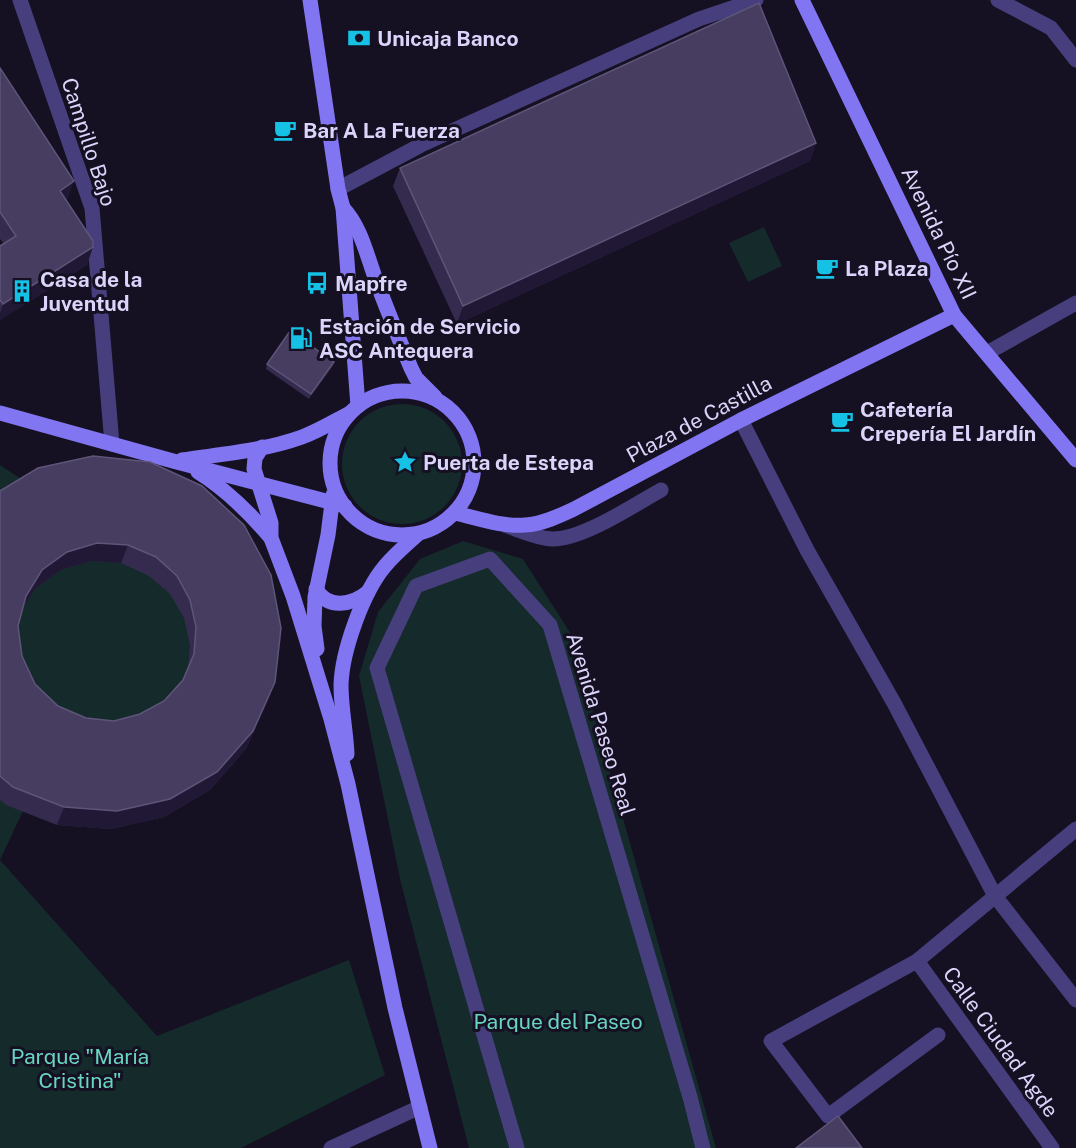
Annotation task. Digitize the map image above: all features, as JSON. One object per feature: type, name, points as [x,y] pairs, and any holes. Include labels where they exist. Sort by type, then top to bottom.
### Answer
[{"type":"street","name":"Campillo Bajo","points":[[20,0],[92,208],[112,444]]},
{"type":"street","points":[[310,0],[338,189],[343,208],[354,409],[340,426],[332,445],[330,466],[338,505],[328,535],[316,589],[314,626],[322,689]]},
{"type":"street","points":[[338,189],[421,145],[688,24],[756,0]]},
{"type":"street","name":"Avenida Pío XII","points":[[802,0],[954,315],[1076,460]]},
{"type":"street","points":[[998,0],[1019,5],[1051,28],[1076,60]]},
{"type":"street","points":[[0,412],[338,505],[365,525],[380,532],[397,535],[418,534],[438,526],[455,513],[467,496],[473,476],[474,455],[468,435],[457,417],[424,387],[411,368],[359,233],[351,217],[343,208]]},
{"type":"street","points":[[987,353],[1076,303]]},
{"type":"street","name":"Plaza de Castilla","points":[[455,513],[498,523],[523,525],[555,518],[741,420],[954,315]]},
{"type":"street","points":[[173,461],[224,455],[300,437],[313,432],[371,398],[394,392],[419,393],[442,403]]},
{"type":"street","points":[[741,420],[807,550],[894,703],[995,896],[1076,1000]]},
{"type":"street","points":[[262,447],[254,463],[271,523],[271,538]]},
{"type":"street","points":[[173,461],[194,469],[244,507],[271,538],[293,596],[348,784],[395,1008],[430,1148]]},
{"type":"street","points":[[498,523],[532,535],[554,539],[564,538],[592,529],[662,490]]},
{"type":"street","points":[[348,784],[342,679],[350,639],[362,604],[384,566],[418,534]]},
{"type":"street","name":"Avenida Paseo Real","points":[[517,1148],[377,668],[416,586],[490,559],[550,625],[690,1097],[702,1148]]},
{"type":"street","points":[[316,589],[322,598],[338,603],[350,602],[370,590]]},
{"type":"street","points":[[938,1035],[828,1116],[771,1041],[917,961],[1076,829]]},
{"type":"street","name":"Calle Ciudad Agde","points":[[917,961],[1052,1148]]},
{"type":"street","points":[[331,1148],[420,1107]]},
{"type":"green space","points":[[764,227],[782,266],[748,282],[729,243]]},
{"type":"green space","points":[[402,404],[425,409],[444,422],[457,441],[462,464],[457,487],[444,506],[425,519],[402,524],[379,519],[360,506],[347,487],[342,464],[347,441],[360,422],[379,409]]},
{"type":"green space","points":[[0,465],[32,486],[87,474],[268,700],[246,749],[210,790],[164,817],[111,829],[57,825],[23,811],[0,860]]},
{"type":"green space","name":"Parque del Paseo","points":[[463,541],[523,559],[571,634],[716,1148],[469,1148],[400,879],[359,676],[378,612],[420,559]]},
{"type":"green space","name":"Parque \"María Cristina\"","points":[[0,860],[157,1036],[349,960],[385,1075],[241,1148],[0,1148]]},
{"type":"building","points":[[759,3],[816,143],[463,306],[400,168]]},
{"type":"building","points":[[0,68],[74,181],[60,191],[93,241],[93,247],[3,304],[0,300],[0,246],[16,236],[0,212]]},
{"type":"building","points":[[290,331],[334,362],[311,394],[267,364]]},
{"type":"building","points":[[93,456],[150,462],[202,486],[244,525],[271,575],[281,628],[275,682],[253,731],[217,772],[170,799],[117,811],[64,807],[13,787],[0,776],[0,491],[38,468]],"holes":[[[97,543],[128,545],[156,557],[177,576],[190,600],[196,627],[194,654],[183,680],[164,701],[140,714],[114,721],[86,718],[58,706],[35,684],[22,656],[18,626],[26,596],[42,570],[67,552]]]},
{"type":"building","points":[[838,1116],[862,1148],[796,1148]]},
{"type":"place","name":"Unicaja Banco","points":[[359,38]]},
{"type":"place","name":"Bar A La Fuerza","points":[[285,130]]},
{"type":"place","name":"La Plaza","points":[[827,268]]},
{"type":"place","name":"Mapfre","points":[[317,283]]},
{"type":"place","name":"Casa de la Juventud","points":[[22,291]]},
{"type":"place","name":"Estación de Servicio ASC Antequera","points":[[301,338]]},
{"type":"place","name":"Cafetería Crepería El Jardín","points":[[842,421]]},
{"type":"place","name":"Puerta de Estepa","points":[[405,462]]}]
